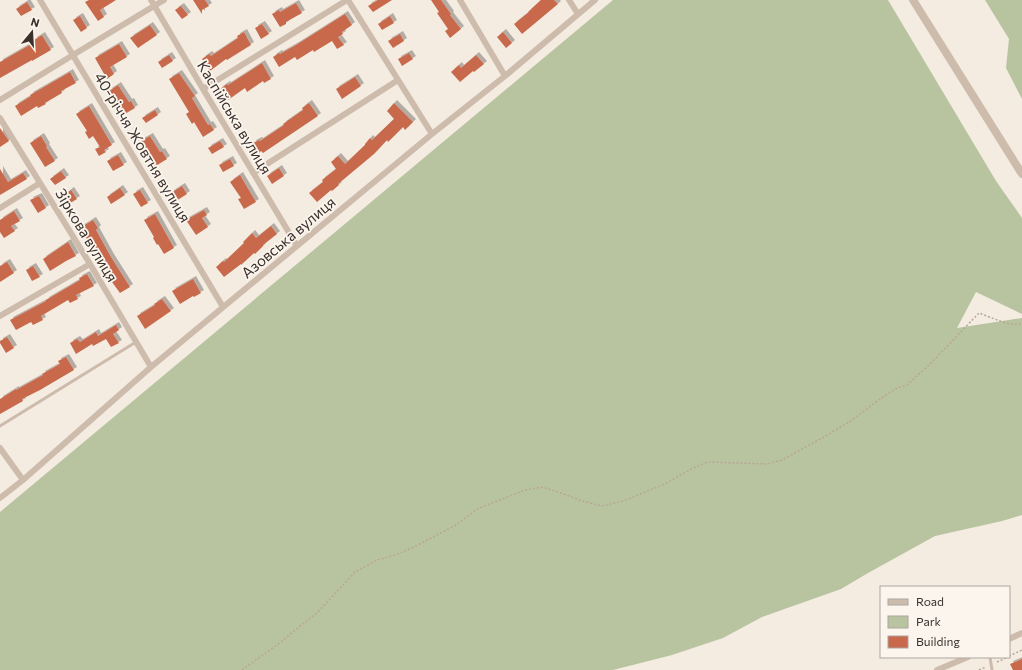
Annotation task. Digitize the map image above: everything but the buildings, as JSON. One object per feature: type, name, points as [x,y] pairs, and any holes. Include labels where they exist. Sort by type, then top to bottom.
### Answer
[{"type":"street","name":"40-річчя Жовтня вулиця","points":[[40,0],[223,307]]},
{"type":"street","points":[[0,100],[152,3],[164,0]]},
{"type":"street","points":[[203,89],[348,0],[432,134]]},
{"type":"street","points":[[460,0],[505,76]]},
{"type":"street","points":[[569,0],[578,14]]},
{"type":"street","name":"Азовська вулиця","points":[[0,498],[23,480],[151,367],[432,134],[505,76],[595,0]]},
{"type":"street","points":[[913,0],[1022,174]]},
{"type":"street","name":"Каспійська вулиця","points":[[152,3],[297,246]]},
{"type":"street","points":[[253,173],[398,80]]},
{"type":"street","name":"Зіркова вулиця","points":[[0,118],[90,264],[151,367]]},
{"type":"street","points":[[0,208],[40,183]]},
{"type":"street","points":[[0,316],[90,264]]},
{"type":"street","points":[[0,448],[23,480]]},
{"type":"street","points":[[1010,639],[1022,633]]},
{"type":"street","points":[[937,670],[966,658]]},
{"type":"lane","points":[[0,426],[136,342]]},
{"type":"lane","points":[[990,658],[992,670]]},
{"type":"path","points":[[242,670],[281,642],[317,612],[355,572],[377,560],[414,548],[456,525],[477,509],[526,490],[542,487],[582,501],[602,506],[623,501],[665,484],[693,468],[708,462],[767,464],[782,460],[850,421],[892,391],[907,384],[930,364],[980,313],[1003,322],[1022,324]]},
{"type":"path","points":[[1010,656],[1022,650]]},
{"type":"green space","points":[[613,0],[888,0],[996,181],[1022,218],[1022,314],[976,292],[957,328],[1022,318],[1022,515],[935,536],[841,589],[762,617],[723,638],[672,655],[613,670],[0,670],[0,512]]},
{"type":"green space","points":[[985,0],[1022,0],[1022,99],[1006,68],[1009,39]]}]
